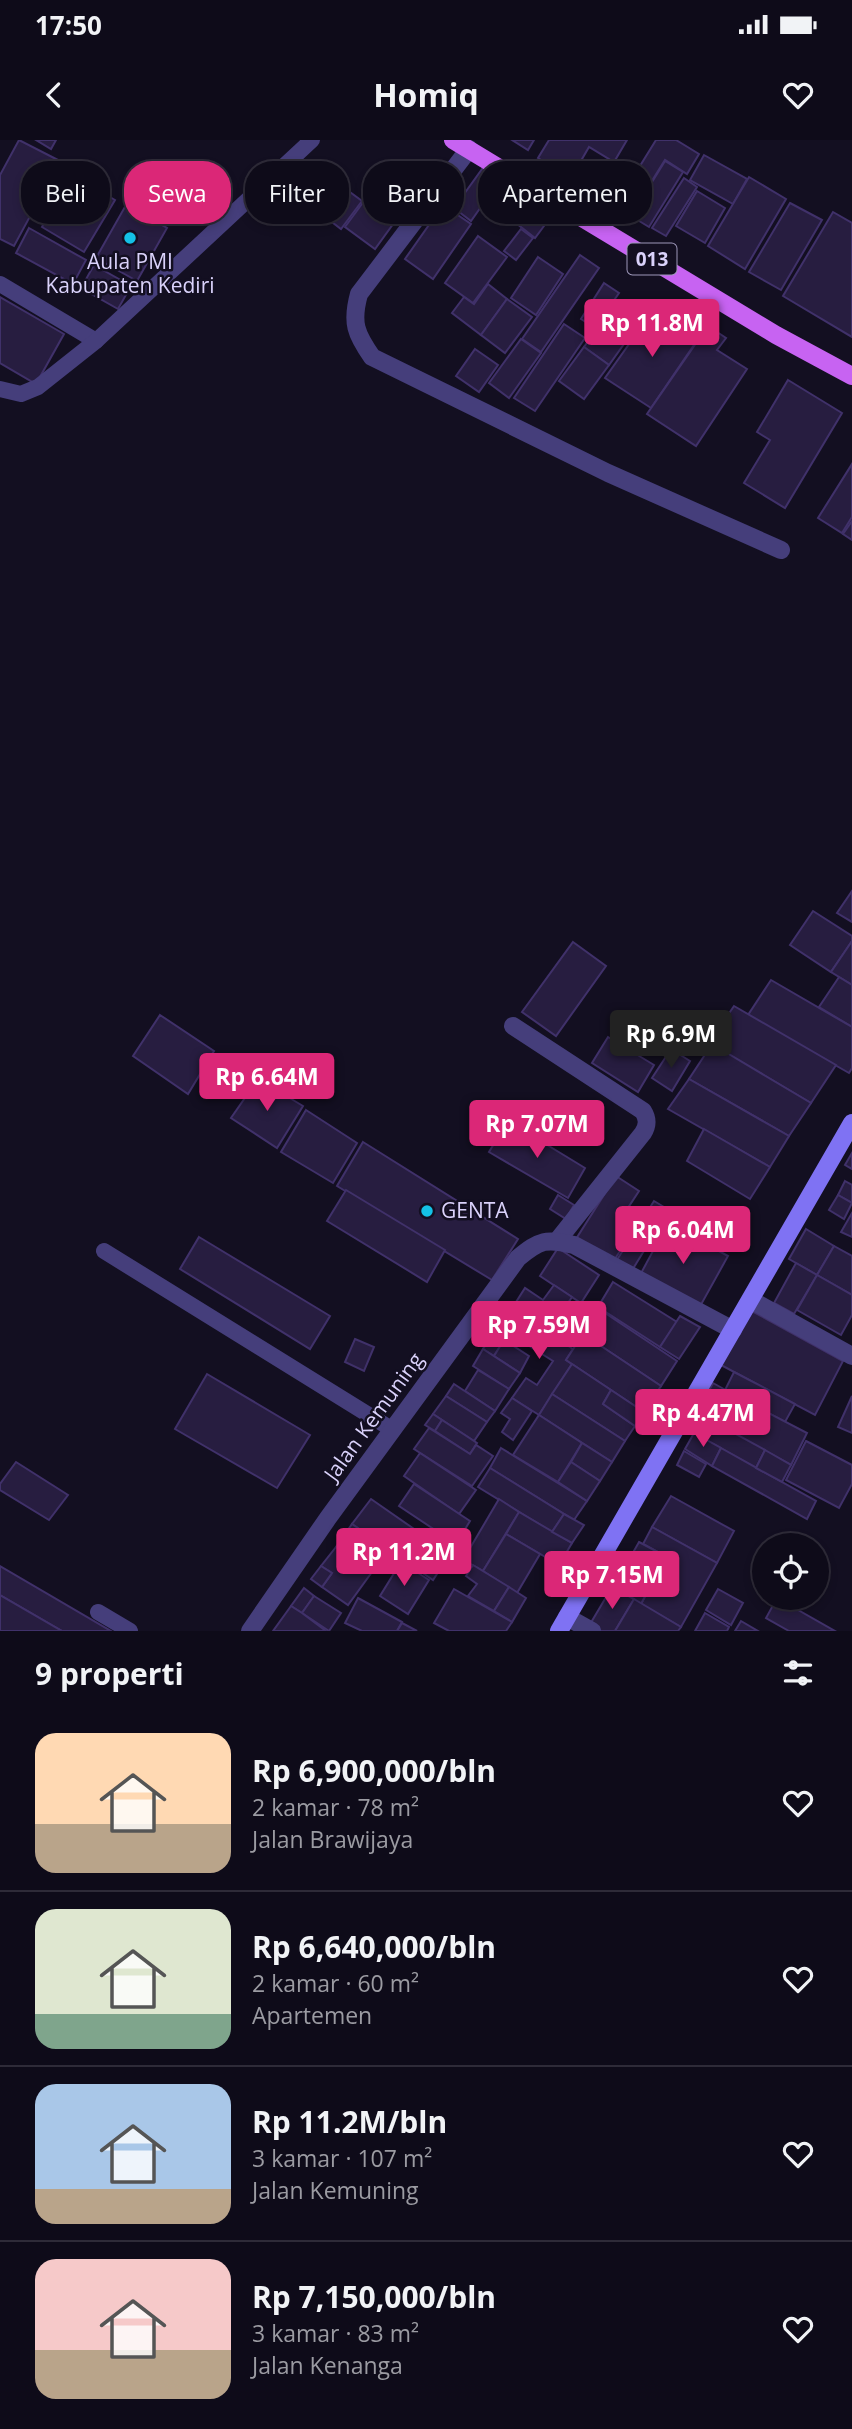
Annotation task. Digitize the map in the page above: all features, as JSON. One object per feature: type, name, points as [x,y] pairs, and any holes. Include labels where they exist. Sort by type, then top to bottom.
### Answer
[{"type":"main road","name":"013","points":[[461,145],[776,335],[852,376]]},
{"type":"main road","points":[[563,1624],[852,1123]]},
{"type":"street","points":[[461,145],[359,295],[355,309],[355,325],[359,338],[372,358],[608,473],[781,550]]},
{"type":"street","points":[[513,1026],[643,1111],[647,1117],[647,1127],[643,1133],[557,1241],[574,1245],[733,1330]]},
{"type":"street","name":"Jalan Kemuning","points":[[250,1631],[328,1518],[518,1258],[536,1243],[557,1241]]},
{"type":"street","points":[[751,1300],[852,1356]]},
{"type":"street","points":[[563,1624],[592,1631]]},
{"type":"lane","points":[[0,389],[21,394],[38,387],[96,341],[312,140]]},
{"type":"lane","points":[[0,284],[96,341]]},
{"type":"lane","points":[[104,1251],[393,1430]]},
{"type":"lane","points":[[98,1612],[130,1631]]},
{"type":"building","points":[[19,140],[60,161],[21,161],[21,224],[26,224],[14,246],[0,239],[0,175]]},
{"type":"building","points":[[36,140],[56,140],[51,149]]},
{"type":"building","points":[[512,140],[534,140],[528,150]]},
{"type":"building","points":[[549,140],[627,140],[615,161],[589,147],[581,161],[543,161],[538,158]]},
{"type":"building","points":[[656,140],[676,140],[699,154],[687,174],[665,160],[652,181],[652,161],[643,161]]},
{"type":"building","points":[[704,155],[747,179],[733,204],[690,180]]},
{"type":"building","points":[[665,161],[683,172],[652,222],[652,182]]},
{"type":"building","points":[[478,175],[478,211],[471,221],[464,216],[464,194]]},
{"type":"building","points":[[749,177],[786,199],[745,269],[708,246]]},
{"type":"building","points":[[684,178],[697,187],[666,236],[652,228]]},
{"type":"building","points":[[349,191],[362,201],[349,218]]},
{"type":"building","points":[[697,191],[725,208],[705,243],[676,226]]},
{"type":"building","points":[[363,202],[363,224],[393,224],[375,249],[345,227]]},
{"type":"building","points":[[790,203],[822,220],[781,290],[749,272]]},
{"type":"building","points":[[124,209],[124,224],[160,224],[167,228],[137,281],[96,258]]},
{"type":"building","points":[[833,212],[852,223],[852,337],[783,296]]},
{"type":"building","points":[[464,219],[471,224],[433,279],[405,259],[430,224],[464,224]]},
{"type":"building","points":[[44,224],[101,224],[84,252],[42,227]]},
{"type":"building","points":[[517,224],[541,224],[544,226],[535,238]]},
{"type":"building","points":[[29,228],[86,260],[73,284],[16,253]]},
{"type":"building","points":[[521,229],[533,238],[516,260],[504,251]]},
{"type":"building","points":[[478,236],[507,257],[473,303],[445,283]]},
{"type":"building","points":[[580,255],[599,268],[541,352],[522,339]]},
{"type":"building","points":[[538,257],[563,274],[536,315],[511,298]]},
{"type":"building","points":[[94,265],[131,286],[118,309],[81,288]]},
{"type":"building","points":[[604,283],[619,293],[595,328],[581,319]]},
{"type":"building","points":[[488,284],[507,299],[481,335],[452,313],[464,297],[474,304]]},
{"type":"building","points":[[0,297],[64,334],[36,384],[0,363]]},
{"type":"building","points":[[507,299],[532,317],[505,353],[481,335]]},
{"type":"building","points":[[616,302],[641,320],[609,365],[584,347]]},
{"type":"building","points":[[654,309],[698,339],[651,408],[605,378]]},
{"type":"building","points":[[564,324],[585,338],[535,411],[514,398]]},
{"type":"building","points":[[708,326],[726,338],[717,350],[747,369],[696,446],[647,414]]},
{"type":"building","points":[[521,339],[541,353],[509,398],[489,383]]},
{"type":"building","points":[[584,347],[609,365],[584,399],[559,381]]},
{"type":"building","points":[[475,349],[498,365],[479,392],[456,376]]},
{"type":"building","points":[[788,380],[842,413],[785,508],[744,483],[770,440],[757,432]]},
{"type":"building","points":[[852,464],[852,517],[842,533],[818,518]]},
{"type":"building","points":[[852,521],[852,540],[843,534]]},
{"type":"building","points":[[852,891],[852,922],[837,913]]},
{"type":"building","points":[[813,911],[852,936],[852,941],[831,972],[790,945]]},
{"type":"building","points":[[852,941],[852,985],[831,972]]},
{"type":"building","points":[[573,942],[606,966],[556,1036],[522,1012]]},
{"type":"building","points":[[839,977],[852,985],[852,1027],[819,1007]]},
{"type":"building","points":[[771,980],[852,1027],[852,1068],[849,1073],[748,1015]]},
{"type":"building","points":[[734,1006],[836,1065],[811,1103],[709,1043]]},
{"type":"building","points":[[160,1015],[214,1051],[188,1094],[133,1056]]},
{"type":"building","points":[[608,1037],[654,1065],[638,1092],[592,1063]]},
{"type":"building","points":[[712,1044],[811,1103],[789,1136],[689,1079]]},
{"type":"building","points":[[671,1049],[690,1061],[672,1091],[652,1078]]},
{"type":"building","points":[[258,1079],[303,1106],[277,1148],[231,1118]]},
{"type":"building","points":[[689,1079],[789,1136],[770,1167],[668,1109]]},
{"type":"building","points":[[306,1110],[357,1143],[333,1183],[281,1152]]},
{"type":"building","points":[[508,1121],[585,1168],[568,1198],[489,1152]]},
{"type":"building","points":[[704,1129],[770,1167],[750,1199],[687,1161]]},
{"type":"building","name":"GENTA","points":[[363,1142],[518,1239],[492,1280],[337,1186]]},
{"type":"building","points":[[852,1153],[852,1169],[845,1165]]},
{"type":"building","points":[[616,1176],[639,1191],[622,1217],[636,1226],[613,1262],[576,1239]]},
{"type":"building","points":[[845,1181],[852,1185],[852,1203],[838,1195]]},
{"type":"building","points":[[346,1190],[445,1250],[427,1282],[327,1221]]},
{"type":"building","points":[[558,1195],[574,1205],[566,1219],[550,1209]]},
{"type":"building","points":[[838,1195],[852,1203],[844,1219],[829,1210]]},
{"type":"building","points":[[654,1201],[669,1210],[631,1272],[615,1263]]},
{"type":"building","points":[[852,1213],[852,1237],[841,1232]]},
{"type":"building","points":[[668,1223],[728,1256],[698,1310],[639,1277]]},
{"type":"building","points":[[806,1229],[834,1246],[817,1275],[789,1259]]},
{"type":"building","points":[[199,1237],[330,1316],[310,1349],[180,1269]]},
{"type":"building","points":[[834,1246],[852,1256],[852,1295],[817,1275]]},
{"type":"building","points":[[558,1248],[599,1275],[581,1303],[540,1276]]},
{"type":"building","points":[[796,1263],[817,1275],[794,1314],[774,1303]]},
{"type":"building","points":[[817,1275],[852,1295],[852,1315],[841,1335],[797,1310]]},
{"type":"building","points":[[613,1282],[677,1322],[660,1347],[598,1307]]},
{"type":"building","points":[[554,1285],[572,1297],[548,1333],[511,1310],[525,1288],[543,1300]]},
{"type":"building","points":[[599,1309],[677,1361],[661,1386],[583,1334]]},
{"type":"building","points":[[511,1310],[573,1349],[566,1360],[572,1364],[539,1415],[512,1398],[526,1378],[537,1385],[553,1361],[499,1327]]},
{"type":"building","points":[[752,1311],[843,1361],[815,1415],[721,1365]]},
{"type":"building","points":[[680,1316],[700,1327],[679,1359],[660,1347]]},
{"type":"building","points":[[494,1333],[504,1340],[494,1356],[483,1349]]},
{"type":"building","points":[[583,1334],[661,1386],[644,1412],[566,1360]]},
{"type":"building","points":[[355,1339],[374,1347],[364,1371],[345,1362]]},
{"type":"building","points":[[504,1340],[529,1356],[520,1373],[494,1356]]},
{"type":"building","points":[[483,1349],[520,1373],[509,1389],[473,1366]]},
{"type":"building","points":[[572,1364],[611,1390],[603,1404],[635,1426],[625,1441],[552,1394]]},
{"type":"building","points":[[478,1370],[509,1389],[495,1411],[465,1391]]},
{"type":"building","points":[[734,1372],[795,1404],[785,1422],[725,1390]]},
{"type":"building","points":[[207,1374],[310,1435],[277,1488],[175,1429]]},
{"type":"building","points":[[713,1383],[749,1403],[740,1418],[705,1398]]},
{"type":"building","points":[[454,1384],[495,1411],[487,1422],[446,1396]]},
{"type":"building","points":[[611,1390],[644,1412],[635,1426],[603,1404]]},
{"type":"building","points":[[552,1394],[625,1441],[612,1462],[539,1415]]},
{"type":"building","points":[[446,1396],[487,1422],[474,1441],[433,1414]]},
{"type":"building","points":[[852,1396],[852,1433],[838,1427]]},
{"type":"building","points":[[512,1398],[532,1411],[513,1440],[502,1432],[510,1419],[501,1413]]},
{"type":"building","points":[[705,1398],[719,1406],[711,1421],[696,1412]]},
{"type":"building","points":[[749,1403],[807,1433],[791,1465],[711,1421],[719,1406],[740,1418]]},
{"type":"building","points":[[433,1414],[442,1420],[435,1431],[425,1425]]},
{"type":"building","points":[[539,1415],[582,1443],[558,1482],[513,1455]]},
{"type":"building","points":[[703,1416],[765,1450],[756,1468],[694,1433]]},
{"type":"building","points":[[442,1420],[477,1443],[470,1454],[435,1431]]},
{"type":"building","points":[[429,1428],[470,1454],[476,1445],[493,1456],[472,1486],[414,1449]]},
{"type":"building","points":[[694,1433],[721,1448],[712,1466],[685,1449]]},
{"type":"building","points":[[806,1441],[852,1465],[852,1484],[839,1508],[786,1480]]},
{"type":"building","points":[[582,1443],[612,1462],[600,1481],[571,1462]]},
{"type":"building","points":[[501,1448],[587,1501],[574,1520],[490,1468]]},
{"type":"building","points":[[721,1448],[816,1501],[807,1519],[712,1466]]},
{"type":"building","points":[[765,1450],[791,1465],[782,1482],[756,1468]]},
{"type":"building","points":[[684,1451],[706,1464],[699,1477],[677,1465]]},
{"type":"building","points":[[420,1453],[476,1490],[459,1514],[404,1476]]},
{"type":"building","points":[[16,1462],[68,1495],[49,1520],[0,1490],[0,1484]]},
{"type":"building","points":[[571,1462],[600,1481],[587,1501],[558,1482]]},
{"type":"building","points":[[490,1468],[564,1514],[552,1532],[478,1487]]},
{"type":"building","points":[[414,1484],[470,1521],[456,1544],[399,1506]]},
{"type":"building","points":[[671,1496],[734,1531],[717,1563],[652,1527]]},
{"type":"building","points":[[371,1499],[450,1554],[433,1580],[352,1524]]},
{"type":"building","points":[[499,1499],[519,1512],[483,1571],[463,1560]]},
{"type":"building","points":[[519,1512],[572,1543],[559,1565],[506,1534]]},
{"type":"building","points":[[564,1514],[584,1525],[572,1543],[552,1532]]},
{"type":"building","points":[[352,1524],[386,1548],[370,1571],[336,1547]]},
{"type":"building","points":[[652,1527],[717,1563],[681,1627],[641,1604],[667,1557],[643,1544]]},
{"type":"building","points":[[506,1534],[540,1554],[517,1593],[483,1571]]},
{"type":"building","points":[[639,1542],[667,1557],[653,1581],[626,1565]]},
{"type":"building","points":[[336,1547],[372,1572],[348,1605],[322,1587],[332,1573],[321,1566]]},
{"type":"building","points":[[401,1562],[429,1580],[408,1614],[380,1596]]},
{"type":"building","points":[[473,1565],[509,1587],[494,1611],[468,1596],[477,1584],[466,1576]]},
{"type":"building","points":[[626,1565],[653,1581],[641,1604],[614,1588]]},
{"type":"building","points":[[0,1566],[111,1631],[62,1631],[0,1595]]},
{"type":"building","points":[[321,1566],[332,1573],[322,1587],[311,1579]]},
{"type":"building","points":[[509,1587],[526,1598],[512,1622],[494,1611]]},
{"type":"building","points":[[612,1587],[634,1599],[615,1631],[597,1631],[589,1626]]},
{"type":"building","points":[[304,1588],[314,1596],[302,1613],[291,1606]]},
{"type":"building","points":[[454,1589],[512,1622],[506,1631],[449,1631],[434,1623]]},
{"type":"building","points":[[718,1589],[743,1603],[731,1625],[706,1610]]},
{"type":"building","points":[[0,1595],[62,1631],[0,1631]]},
{"type":"building","points":[[314,1596],[341,1613],[329,1631],[302,1613]]},
{"type":"building","points":[[358,1598],[402,1622],[397,1631],[362,1631],[345,1623]]},
{"type":"building","points":[[634,1599],[681,1627],[678,1631],[615,1631]]},
{"type":"building","points":[[291,1606],[302,1613],[326,1631],[273,1631]]},
{"type":"building","points":[[770,1610],[798,1610],[835,1631],[789,1631],[766,1618]]},
{"type":"building","points":[[705,1613],[729,1627],[727,1631],[695,1631]]},
{"type":"building","points":[[741,1621],[758,1631],[735,1631]]},
{"type":"building","points":[[402,1623],[417,1631],[397,1631]]},
{"type":"place","name":"Aula PMI Kabupaten Kediri","points":[[130,238]]},
{"type":"place","name":"GENTA","points":[[427,1211]]}]
